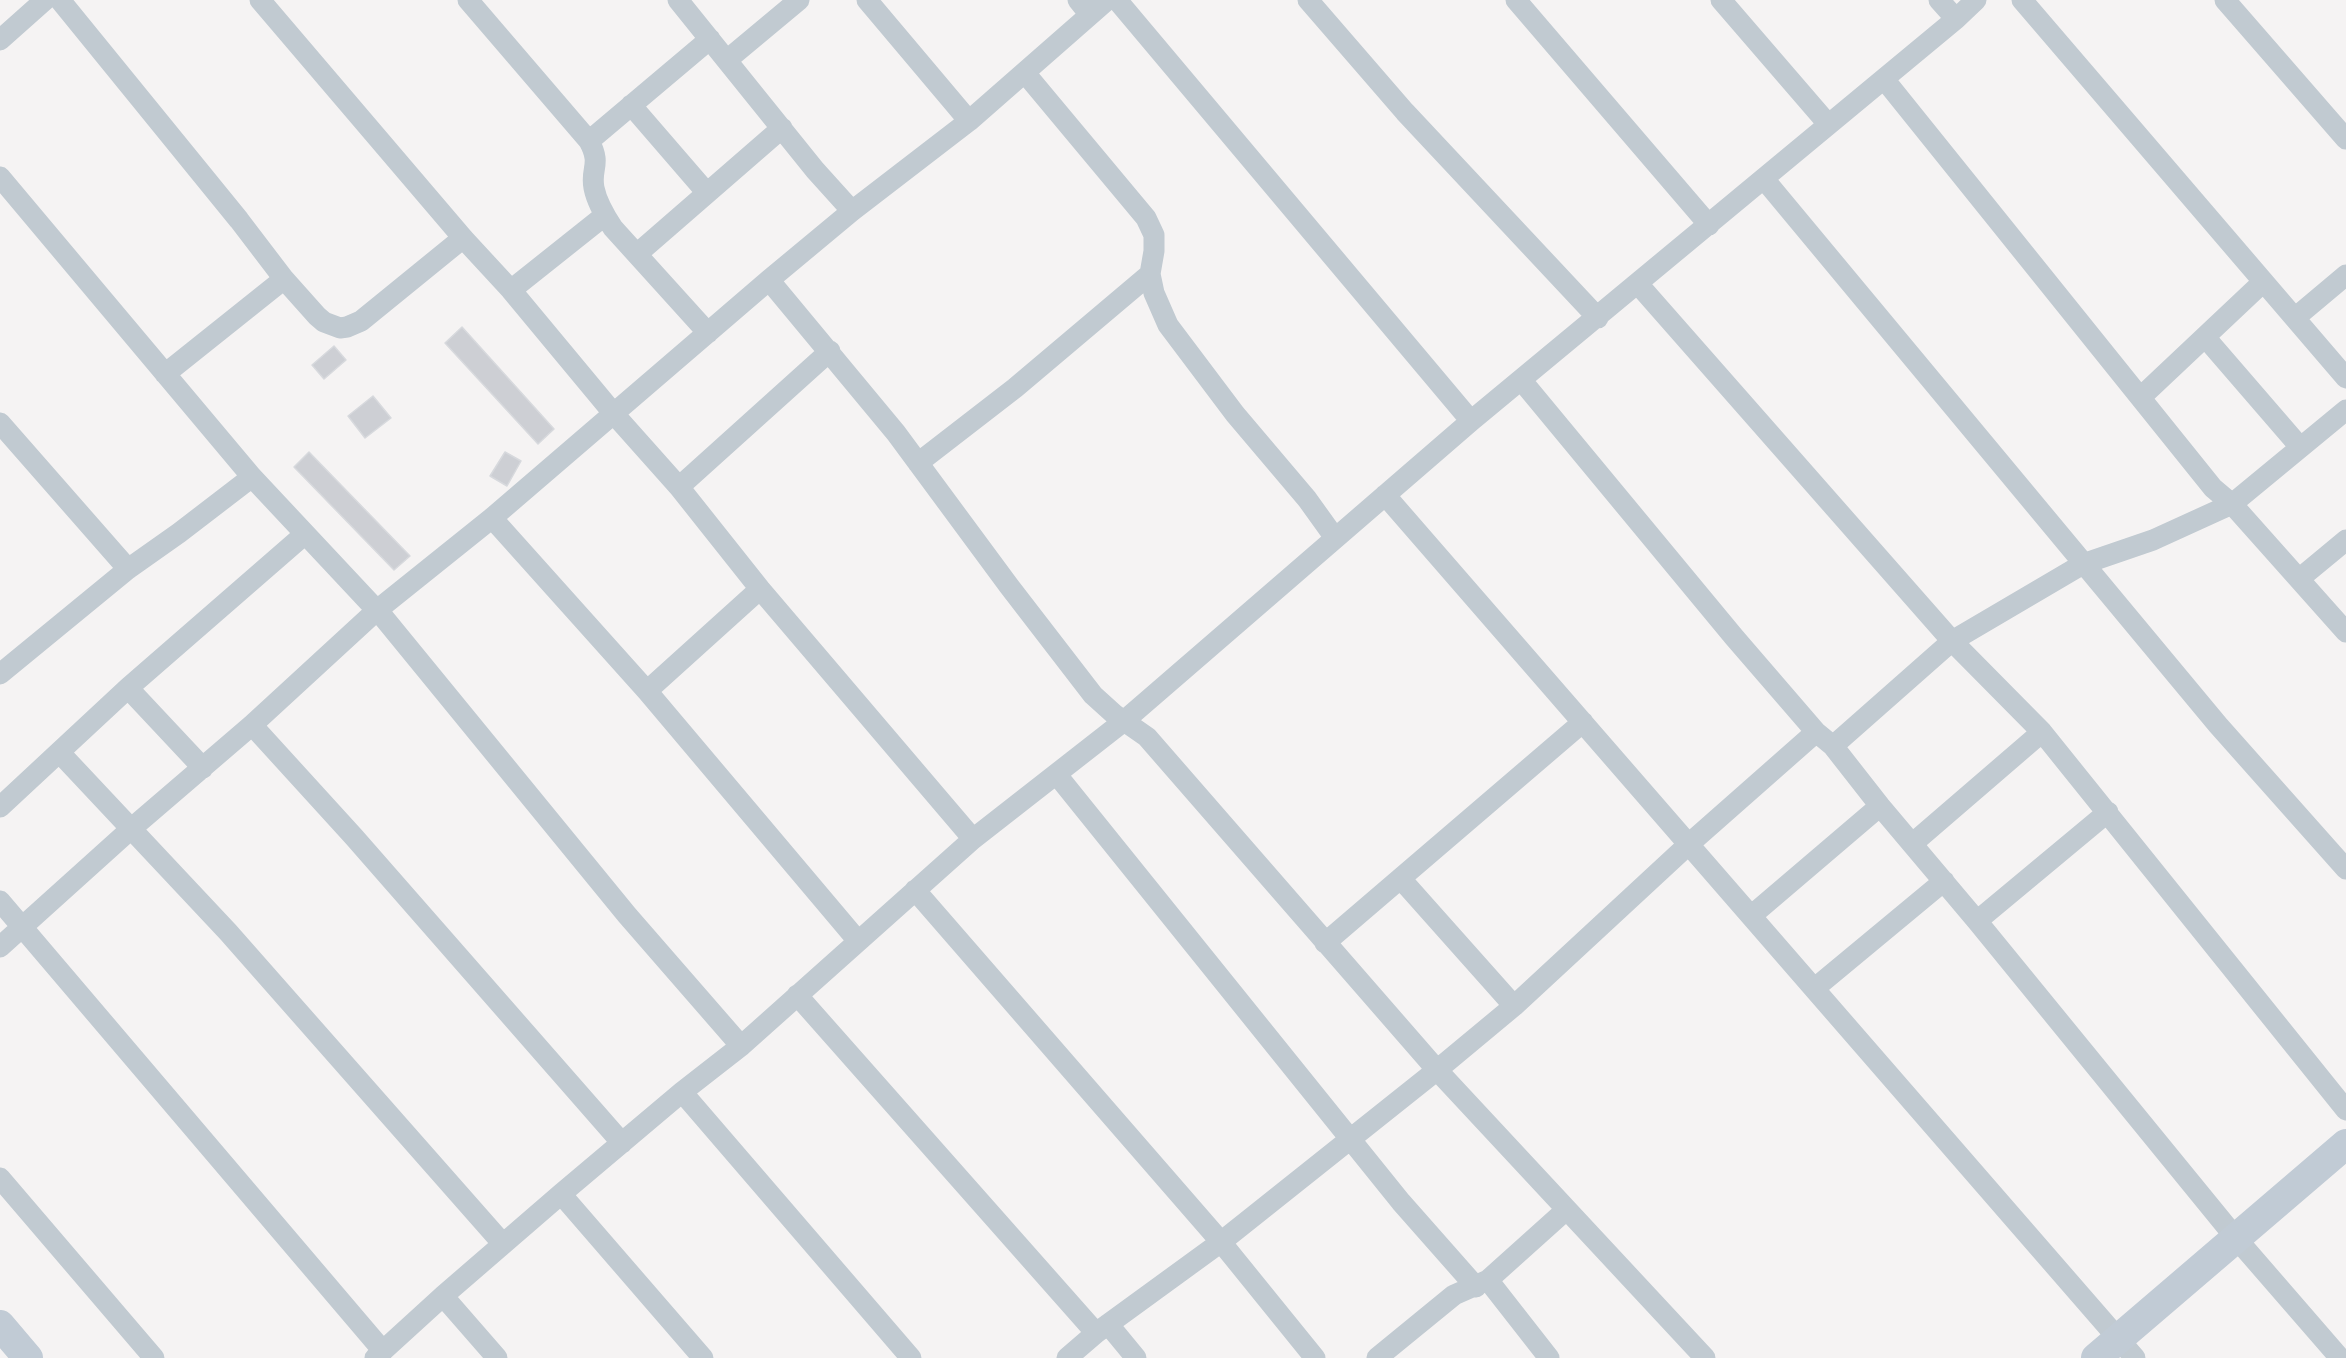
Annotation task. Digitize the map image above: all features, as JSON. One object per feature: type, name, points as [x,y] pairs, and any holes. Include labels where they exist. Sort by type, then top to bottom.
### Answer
[{"type":"street","points":[[0,40],[45,0]]},
{"type":"street","points":[[60,0],[239,220],[284,279],[317,316],[333,326],[348,327],[361,321],[463,238]]},
{"type":"street","points":[[260,0],[679,487],[760,589],[973,839]]},
{"type":"street","points":[[468,0],[589,141],[596,153],[594,189],[604,216],[708,333]]},
{"type":"street","points":[[678,0],[815,170],[852,211]]},
{"type":"street","points":[[727,60],[799,0]]},
{"type":"street","points":[[867,0],[969,120]]},
{"type":"street","points":[[0,947],[132,828],[252,725],[376,611],[492,518],[852,211],[969,120],[1025,73],[1084,8],[1107,0]]},
{"type":"street","points":[[1117,0],[1471,421]]},
{"type":"street","points":[[1308,0],[1404,112],[1598,318]]},
{"type":"street","points":[[1516,0],[1709,225]]},
{"type":"street","points":[[1721,0],[1828,124]]},
{"type":"street","points":[[1939,0],[1956,19]]},
{"type":"street","points":[[0,901],[379,1355],[561,1194],[682,1092],[741,1046],[973,839],[1124,721],[1471,421],[1598,318],[1976,0]]},
{"type":"street","points":[[2022,0],[2346,378]]},
{"type":"street","points":[[2225,0],[2346,139]]},
{"type":"street","points":[[589,141],[710,39]]},
{"type":"street","points":[[1025,73],[1146,218],[1154,235],[1150,274],[1154,293],[1168,325],[1235,414],[1307,499],[1335,538]]},
{"type":"street","points":[[1884,79],[2213,488],[2232,504],[2346,632]]},
{"type":"street","points":[[631,105],[707,193]]},
{"type":"street","points":[[637,254],[782,128]]},
{"type":"street","points":[[0,177],[252,477],[376,611],[627,915],[741,1046]]},
{"type":"street","points":[[1764,179],[2083,564],[2218,724],[2346,869]]},
{"type":"street","points":[[511,290],[604,216]]},
{"type":"street","points":[[918,463],[1022,382],[1150,274]]},
{"type":"street","points":[[2296,317],[2346,275]]},
{"type":"street","points":[[165,374],[284,279]]},
{"type":"street","points":[[769,280],[830,351],[918,463],[1063,658],[1104,706],[1147,737],[1437,1070],[1705,1358]]},
{"type":"street","points":[[2141,397],[2263,282]]},
{"type":"street","points":[[1638,284],[1952,641],[2042,732],[2346,1110]]},
{"type":"street","points":[[2205,337],[2300,447]]},
{"type":"street","points":[[679,487],[830,351]]},
{"type":"street","points":[[1522,381],[1816,732],[1833,746],[2235,1237],[2340,1358]]},
{"type":"street","points":[[1833,746],[1952,641],[2083,564],[2153,540],[2232,504],[2346,410]]},
{"type":"street","points":[[0,423],[128,569]]},
{"type":"street","points":[[2,668],[128,569],[252,477]]},
{"type":"street","points":[[1385,495],[1815,988],[2117,1352],[2235,1237],[2346,1144]]},
{"type":"street","points":[[492,518],[647,691],[858,941]]},
{"type":"street","points":[[0,807],[128,688],[305,534]]},
{"type":"street","points":[[2299,579],[2346,540]]},
{"type":"street","points":[[647,691],[760,589]]},
{"type":"street","points":[[128,688],[203,768]]},
{"type":"street","points":[[1325,943],[1583,722]]},
{"type":"street","points":[[252,725],[354,837],[622,1143]]},
{"type":"street","points":[[1067,1358],[1102,1329],[1221,1242],[1514,1006],[1689,844],[1816,732]]},
{"type":"street","points":[[1912,844],[2042,732]]},
{"type":"street","points":[[60,753],[228,932],[503,1244]]},
{"type":"street","points":[[1057,775],[1401,1202],[1482,1284],[1549,1358]]},
{"type":"street","points":[[1751,916],[1880,806]]},
{"type":"street","points":[[1977,921],[2108,812]]},
{"type":"street","points":[[1401,879],[1514,1006]]},
{"type":"street","points":[[1815,988],[1944,881]]},
{"type":"street","points":[[915,890],[1221,1242],[1315,1358]]},
{"type":"street","points":[[797,994],[1102,1329],[1136,1358]]},
{"type":"street","points":[[682,1092],[911,1358]]},
{"type":"street","points":[[0,1178],[154,1358]]},
{"type":"street","points":[[561,1194],[703,1358]]},
{"type":"street","points":[[1377,1358],[1454,1295],[1482,1284],[1566,1210]]},
{"type":"street","points":[[443,1296],[496,1358]]},
{"type":"street","points":[[0,1325],[28,1358]]},
{"type":"building","points":[[462,327],[554,429],[538,444],[445,343]]},
{"type":"building","points":[[334,346],[346,360],[324,379],[312,365]]},
{"type":"building","points":[[373,396],[391,418],[365,438],[348,416]]},
{"type":"building","points":[[309,452],[410,556],[394,570],[294,467]]},
{"type":"building","points":[[505,452],[521,461],[507,486],[490,476]]}]
